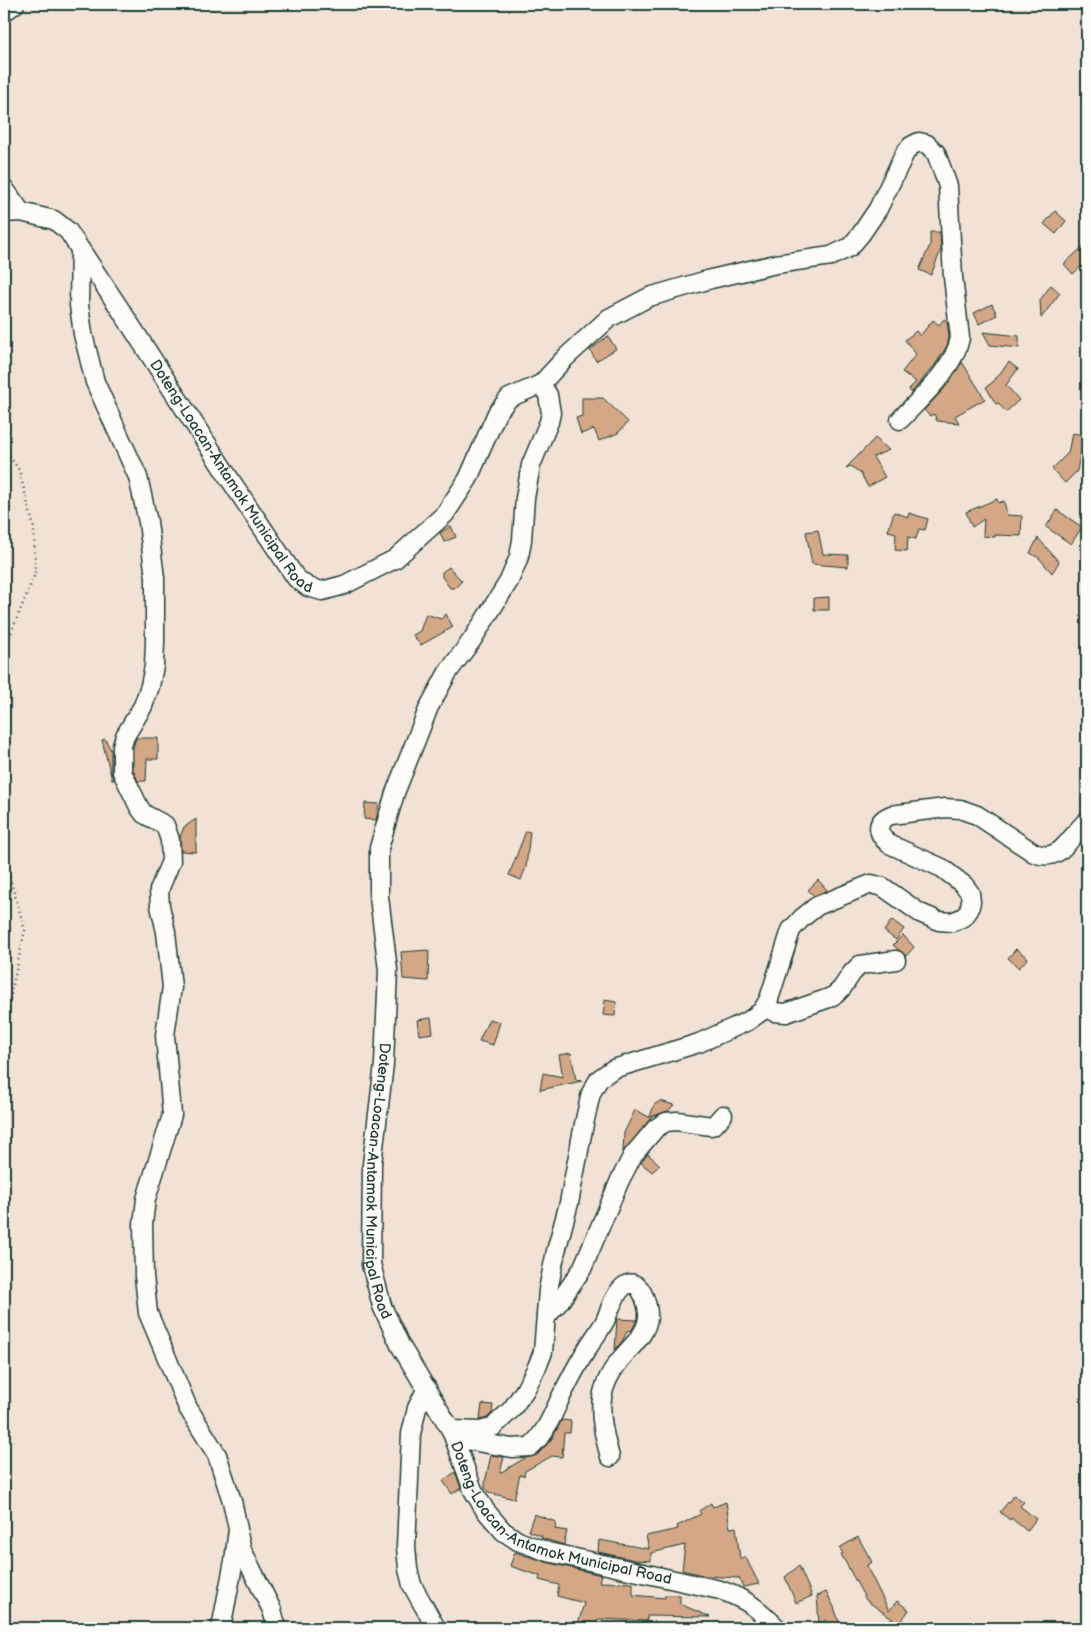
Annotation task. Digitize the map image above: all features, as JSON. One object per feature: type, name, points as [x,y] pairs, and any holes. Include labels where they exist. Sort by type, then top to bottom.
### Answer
[{"type":"street","points":[[4,12],[15,4]]},
{"type":"street","points":[[541,384],[565,358],[609,318],[649,297],[712,279],[776,264],[831,256],[850,247],[878,208],[905,154],[911,146],[919,142],[927,144],[936,153],[948,186],[953,277],[960,338],[958,348],[941,376],[900,420]]},
{"type":"street","points":[[4,188],[12,212]]},
{"type":"street","name":"Doteng-Loacan-Antamok Municipal Road","points":[[12,212],[54,220],[68,231],[242,498],[296,578],[308,587],[322,590],[344,585],[395,559],[445,514],[468,479],[497,413],[509,398],[541,384],[548,395],[551,413],[531,465],[524,498],[522,540],[519,557],[508,581],[472,640],[448,672],[429,707],[395,793],[379,848],[379,898],[388,970],[384,1064],[372,1164],[371,1264],[382,1306],[400,1345],[427,1388],[452,1434],[473,1490],[485,1510],[503,1531],[518,1541],[548,1552],[738,1596],[759,1610],[777,1628]]},
{"type":"street","points":[[80,249],[79,305],[83,334],[95,382],[138,477],[148,522],[155,578],[154,666],[143,706],[126,736],[122,746],[121,757],[122,772],[139,807],[144,814],[165,825],[170,840],[171,861],[159,890],[172,987],[165,1035],[172,1115],[146,1199],[144,1216],[144,1276],[148,1313],[188,1408],[217,1455],[232,1501],[242,1550],[266,1597],[277,1628]]},
{"type":"street","points":[[452,1434],[481,1431],[493,1427],[512,1409],[525,1390],[543,1352],[548,1290],[556,1251],[569,1202],[591,1093],[599,1079],[613,1069],[699,1043],[748,1021],[762,1011],[772,990],[791,930],[817,906],[870,884],[883,887],[920,914],[939,921],[957,921],[964,916],[969,910],[971,902],[970,893],[964,885],[942,868],[889,844],[879,832],[879,824],[883,818],[945,808],[960,809],[977,816],[1005,836],[1034,853],[1050,857],[1059,852],[1087,821]]},
{"type":"street","points":[[765,1006],[774,1012],[786,1013],[836,994],[860,965],[896,960]]},
{"type":"street","points":[[546,1317],[565,1295],[582,1269],[620,1180],[633,1155],[656,1128],[666,1122],[677,1121],[711,1126],[716,1124],[723,1115]]},
{"type":"street","points":[[452,1434],[512,1448],[530,1448],[553,1417],[564,1391],[588,1346],[604,1323],[621,1289],[626,1285],[632,1284],[639,1288],[644,1295],[648,1304],[648,1317],[639,1339],[609,1374],[603,1389],[601,1410],[610,1457]]},
{"type":"street","points":[[427,1388],[417,1408],[410,1434],[406,1546],[408,1570],[412,1585],[436,1628]]},
{"type":"street","points":[[221,1628],[238,1530]]},
{"type":"path","points":[[4,448],[19,470],[34,528],[35,574],[4,650]]},
{"type":"path","points":[[4,858],[25,930],[9,1003],[8,1037],[4,1048]]},
{"type":"building","points":[[1055,211],[1066,221],[1056,234],[1044,224]]},
{"type":"building","points":[[930,232],[940,232],[941,250],[931,275],[919,270],[930,245]]},
{"type":"building","points":[[1087,243],[1087,261],[1073,274],[1064,264]]},
{"type":"building","points":[[1051,285],[1060,293],[1041,318],[1040,300]]},
{"type":"building","points":[[992,304],[997,315],[979,324],[974,313]]},
{"type":"building","points":[[944,319],[947,321],[949,337],[947,346],[935,365],[911,393],[909,389],[916,382],[902,372],[916,354],[905,340],[916,331],[920,336],[933,320],[939,325]]},
{"type":"building","points":[[983,332],[1019,336],[1019,348],[990,345]]},
{"type":"building","points":[[608,336],[616,349],[596,361],[590,350]]},
{"type":"building","points":[[962,362],[985,399],[955,416],[959,423],[937,421],[934,414],[930,416],[924,410],[944,389]]},
{"type":"building","points":[[1009,362],[1018,369],[1006,385],[1019,400],[1006,412],[998,403],[996,404],[986,387],[993,382]]},
{"type":"building","points":[[582,398],[603,398],[628,422],[618,433],[599,441],[594,429],[581,434],[576,418],[582,416]]},
{"type":"building","points":[[1072,433],[1084,435],[1077,471],[1065,483],[1052,469],[1068,453]]},
{"type":"building","points":[[875,438],[889,450],[873,457],[885,477],[868,487],[861,474],[851,466],[846,468]]},
{"type":"building","points":[[997,499],[998,503],[1004,501],[1007,515],[1022,516],[1021,536],[983,536],[984,519],[972,527],[966,512]]},
{"type":"building","points":[[1057,510],[1082,527],[1071,544],[1046,527]]},
{"type":"building","points":[[894,512],[908,517],[909,513],[928,519],[925,530],[919,529],[916,539],[908,537],[907,551],[895,550],[896,533],[888,531]]},
{"type":"building","points":[[451,526],[456,537],[444,542],[440,533]]},
{"type":"building","points":[[818,530],[823,554],[848,555],[848,567],[812,564],[806,532]]},
{"type":"building","points":[[1038,538],[1059,562],[1052,573],[1039,558],[1030,553]]},
{"type":"building","points":[[449,567],[462,581],[455,588],[450,588],[442,577],[442,572]]},
{"type":"building","points":[[829,597],[829,610],[814,610],[814,598]]},
{"type":"building","points":[[426,614],[441,619],[446,614],[453,627],[421,645],[413,635],[420,631]]},
{"type":"building","points":[[136,738],[158,738],[158,759],[147,759],[146,781],[138,781],[133,770],[133,748]]},
{"type":"building","points":[[105,739],[111,750],[111,772],[114,780],[112,780],[102,740]]},
{"type":"building","points":[[365,803],[379,804],[376,820],[364,819]]},
{"type":"building","points":[[196,819],[196,852],[181,851],[180,837],[184,827]]},
{"type":"building","points":[[526,831],[530,832],[526,867],[521,880],[509,875]]},
{"type":"building","points":[[818,880],[827,890],[814,896],[808,890]]},
{"type":"building","points":[[892,920],[904,929],[896,940],[884,931]]},
{"type":"building","points":[[903,935],[914,947],[906,956],[893,945]]},
{"type":"building","points":[[1016,949],[1028,958],[1019,968],[1008,958]]},
{"type":"building","points":[[429,950],[428,981],[403,979],[401,952]]},
{"type":"building","points":[[605,1000],[616,1002],[615,1016],[603,1015]]},
{"type":"building","points":[[431,1018],[433,1033],[419,1035],[417,1020]]},
{"type":"building","points":[[489,1019],[500,1022],[493,1045],[479,1041]]},
{"type":"building","points":[[571,1053],[576,1080],[582,1081],[540,1090],[543,1073],[563,1077],[559,1055]]},
{"type":"building","points":[[660,1101],[674,1105],[668,1111],[650,1117],[654,1105]]},
{"type":"building","points":[[635,1110],[651,1118],[623,1152],[624,1133]]},
{"type":"building","points":[[648,1154],[660,1165],[652,1172],[641,1163]]},
{"type":"building","points":[[617,1319],[637,1320],[632,1330],[627,1331],[615,1350]]},
{"type":"building","points":[[482,1404],[493,1405],[492,1413],[487,1418],[480,1420]]},
{"type":"building","points":[[562,1420],[571,1421],[570,1433],[564,1433],[562,1457],[552,1456],[525,1471],[524,1476],[520,1475],[514,1499],[490,1493],[485,1488],[491,1455],[504,1457],[500,1473],[525,1458],[537,1455],[551,1440]]},
{"type":"building","points":[[455,1472],[461,1488],[452,1494],[443,1481]]},
{"type":"building","points":[[1014,1495],[1024,1502],[1020,1506],[1036,1519],[1027,1531],[1000,1512]]},
{"type":"building","points":[[726,1502],[730,1528],[736,1527],[740,1559],[745,1556],[759,1584],[743,1587],[739,1578],[706,1576],[682,1570],[685,1545],[651,1553],[651,1561],[635,1560],[598,1552],[599,1540],[649,1549],[646,1536],[678,1529],[677,1526],[701,1514],[699,1511],[711,1503],[713,1507]]},
{"type":"building","points":[[534,1514],[556,1522],[555,1529],[567,1531],[564,1545],[541,1538],[542,1536],[528,1531]]},
{"type":"building","points":[[858,1537],[872,1562],[867,1565],[869,1571],[889,1611],[897,1601],[909,1610],[899,1624],[866,1600],[841,1554],[843,1553],[839,1548]]},
{"type":"building","points":[[515,1552],[546,1562],[601,1575],[599,1582],[633,1583],[633,1595],[665,1598],[665,1595],[680,1595],[680,1604],[710,1617],[647,1616],[647,1621],[598,1619],[594,1628],[577,1628],[584,1603],[557,1596],[559,1585],[539,1580],[540,1576],[510,1566]]},
{"type":"building","points":[[799,1566],[812,1596],[796,1603],[785,1577]]},
{"type":"building","points":[[826,1592],[834,1607],[841,1628],[830,1628],[827,1620],[819,1623],[817,1596]]}]
